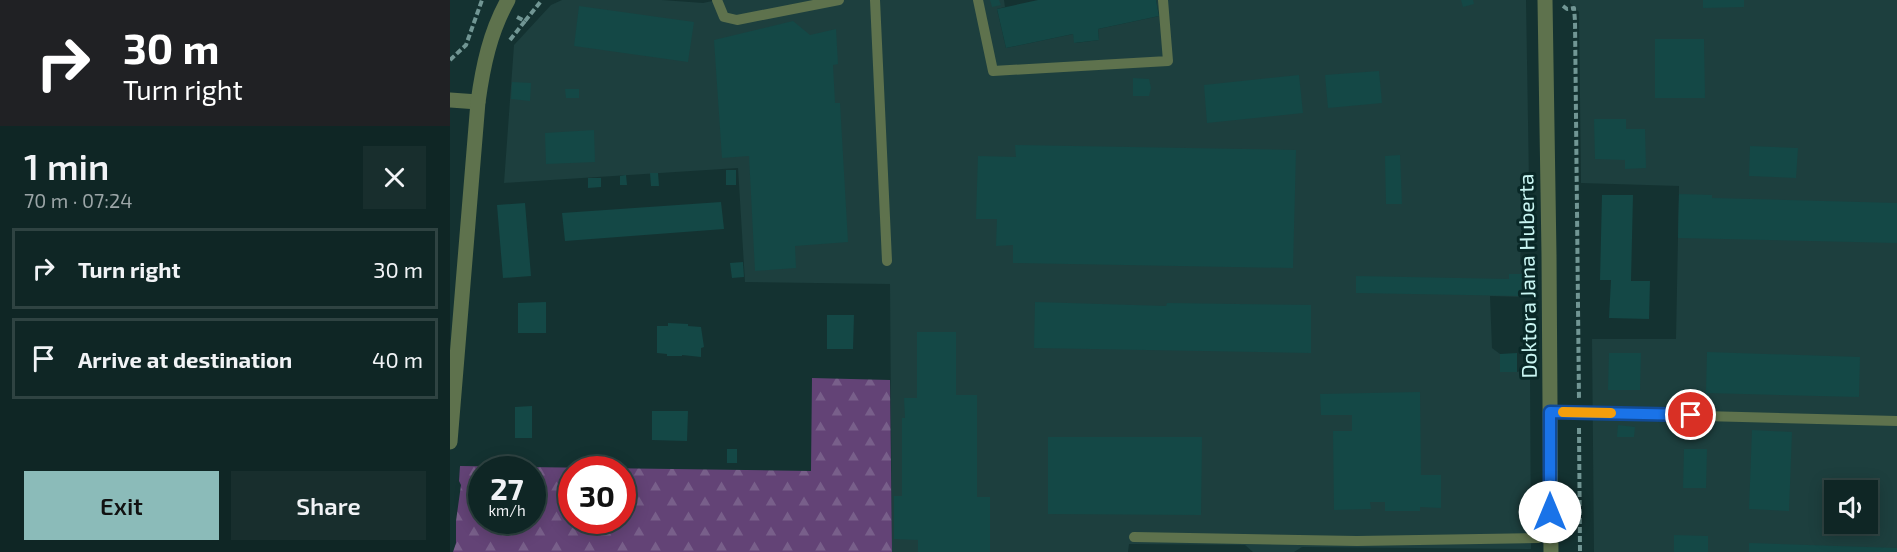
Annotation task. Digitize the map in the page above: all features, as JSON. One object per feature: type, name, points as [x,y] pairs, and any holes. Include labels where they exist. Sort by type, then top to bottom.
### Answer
[{"type":"street","points":[[450,442],[478,102],[484,58],[494,28],[508,0]]},
{"type":"street","name":"Doktora Jana Huberta","points":[[1545,0],[1551,552]]},
{"type":"street","points":[[450,100],[478,102]]},
{"type":"lane","points":[[717,0],[724,17],[730,20],[839,0]]},
{"type":"lane","points":[[875,0],[887,261]]},
{"type":"lane","points":[[978,0],[993,71],[1168,61],[1163,0]]},
{"type":"lane","points":[[1550,412],[1897,421]]},
{"type":"lane","points":[[1134,537],[1356,542],[1538,538],[1551,534]]},
{"type":"path","points":[[450,60],[466,45],[482,0]]},
{"type":"path","points":[[519,18],[525,21],[542,0]]},
{"type":"path","points":[[1560,0],[1567,9],[1574,8],[1575,21],[1580,552]]},
{"type":"shaded area","points":[[562,0],[662,0],[703,3],[717,0],[1004,0],[1005,7],[997,9],[1006,48],[1073,34],[1075,43],[1099,40],[1098,29],[1159,16],[1156,0],[1526,0],[1530,243],[1521,243],[1520,264],[1530,271],[1529,297],[1490,296],[1492,348],[1500,354],[1500,372],[1517,372],[1530,368],[1531,549],[1302,547],[1294,552],[1253,552],[1245,545],[1129,544],[1128,552],[892,552],[890,284],[745,282],[738,168],[504,183],[514,45],[551,5]]},
{"type":"shaded area","points":[[1570,0],[1897,0],[1897,552],[1594,552],[1592,339],[1676,339],[1679,186],[1581,183],[1579,12]]},
{"type":"green space","points":[[812,378],[890,380],[892,552],[453,552],[456,543],[456,521],[461,485],[460,466],[468,466],[468,534],[546,534],[546,467],[558,467],[558,534],[636,534],[636,469],[811,471]]},
{"type":"building","points":[[990,0],[999,0],[1001,5],[992,7]]},
{"type":"building","points":[[1038,0],[1156,0],[1159,16],[1098,29],[1099,40],[1074,43],[1073,34],[1006,48],[997,9]]},
{"type":"building","points":[[1461,0],[1473,0],[1474,4],[1463,7]]},
{"type":"building","points":[[1703,0],[1744,0],[1744,7],[1703,8]]},
{"type":"building","points":[[579,6],[694,22],[688,62],[574,46]]},
{"type":"building","points":[[793,21],[810,35],[836,29],[838,64],[833,65],[835,103],[840,103],[848,242],[795,246],[796,268],[755,271],[749,156],[722,158],[714,40]]},
{"type":"building","points":[[1655,39],[1704,39],[1705,98],[1655,98]]},
{"type":"building","points":[[1379,71],[1382,103],[1328,108],[1325,75]]},
{"type":"building","points":[[1299,75],[1303,113],[1207,123],[1204,85]]},
{"type":"building","points":[[1133,78],[1149,79],[1151,88],[1149,96],[1133,96]]},
{"type":"building","points":[[512,82],[531,83],[530,101],[511,99]]},
{"type":"building","points":[[565,89],[579,89],[579,98],[566,98]]},
{"type":"building","points":[[1594,119],[1626,119],[1626,129],[1645,129],[1646,168],[1625,169],[1625,160],[1595,159]]},
{"type":"building","points":[[594,130],[595,162],[546,164],[545,133]]},
{"type":"building","points":[[1015,145],[1296,150],[1293,268],[1013,263],[1013,245],[996,246],[997,219],[976,219],[978,156],[1016,157]]},
{"type":"building","points":[[1750,146],[1798,148],[1796,178],[1749,176]]},
{"type":"building","points":[[1400,155],[1402,204],[1386,204],[1385,156]]},
{"type":"building","points":[[726,170],[736,170],[736,185],[726,185]]},
{"type":"building","points":[[650,173],[658,173],[659,186],[651,186]]},
{"type":"building","points":[[626,175],[627,185],[620,185],[620,176]]},
{"type":"building","points":[[588,178],[601,178],[601,187],[588,188]]},
{"type":"building","points":[[1679,194],[1712,195],[1712,198],[1897,203],[1897,243],[1678,238]]},
{"type":"building","points":[[1602,195],[1633,195],[1631,281],[1650,281],[1649,319],[1609,318],[1611,280],[1600,280]]},
{"type":"building","points":[[721,202],[724,229],[565,241],[562,213]]},
{"type":"building","points":[[525,203],[531,276],[503,278],[497,205]]},
{"type":"building","points":[[743,262],[744,277],[732,278],[730,263]]},
{"type":"building","points":[[1509,274],[1522,274],[1521,296],[1356,293],[1356,276],[1509,279]]},
{"type":"building","points":[[546,302],[546,333],[518,333],[518,303]]},
{"type":"building","points":[[1035,302],[1166,306],[1167,303],[1311,305],[1311,353],[1034,348]]},
{"type":"building","points":[[827,315],[854,315],[853,349],[827,349]]},
{"type":"building","points":[[668,323],[701,327],[704,347],[701,348],[701,357],[667,356],[667,354],[657,353],[657,326],[668,326]]},
{"type":"building","points":[[917,332],[956,332],[956,395],[977,395],[977,497],[990,497],[990,552],[918,552],[918,540],[894,539],[894,496],[902,496],[904,398],[917,398]]},
{"type":"building","points":[[1707,352],[1860,357],[1859,397],[1706,393]]},
{"type":"building","points":[[1517,353],[1517,372],[1500,372],[1500,354]]},
{"type":"building","points":[[1609,353],[1641,353],[1640,390],[1608,390]]},
{"type":"building","points":[[1420,392],[1421,475],[1441,475],[1441,508],[1420,507],[1420,511],[1385,511],[1385,502],[1370,502],[1371,509],[1334,510],[1333,431],[1352,431],[1352,415],[1321,415],[1320,394]]},
{"type":"building","points":[[532,406],[532,438],[515,438],[515,407]]},
{"type":"building","points":[[652,411],[688,411],[687,441],[652,440]]},
{"type":"building","points":[[1618,425],[1635,427],[1634,437],[1617,437]]},
{"type":"building","points":[[1752,430],[1792,432],[1789,511],[1749,509]]},
{"type":"building","points":[[1048,437],[1202,437],[1201,515],[1048,514]]},
{"type":"building","points":[[727,449],[737,449],[737,463],[727,463]]},
{"type":"building","points":[[1684,449],[1707,449],[1706,488],[1683,488]]},
{"type":"building","points":[[1674,535],[1708,536],[1708,552],[1674,552]]},
{"type":"building","points":[[1749,543],[1897,548],[1897,552],[1749,552]]},
{"type":"slow traffic","points":[[1563,412],[1611,413]]},
{"type":"route","points":[[1550,512],[1550,412],[1691,415]]}]
